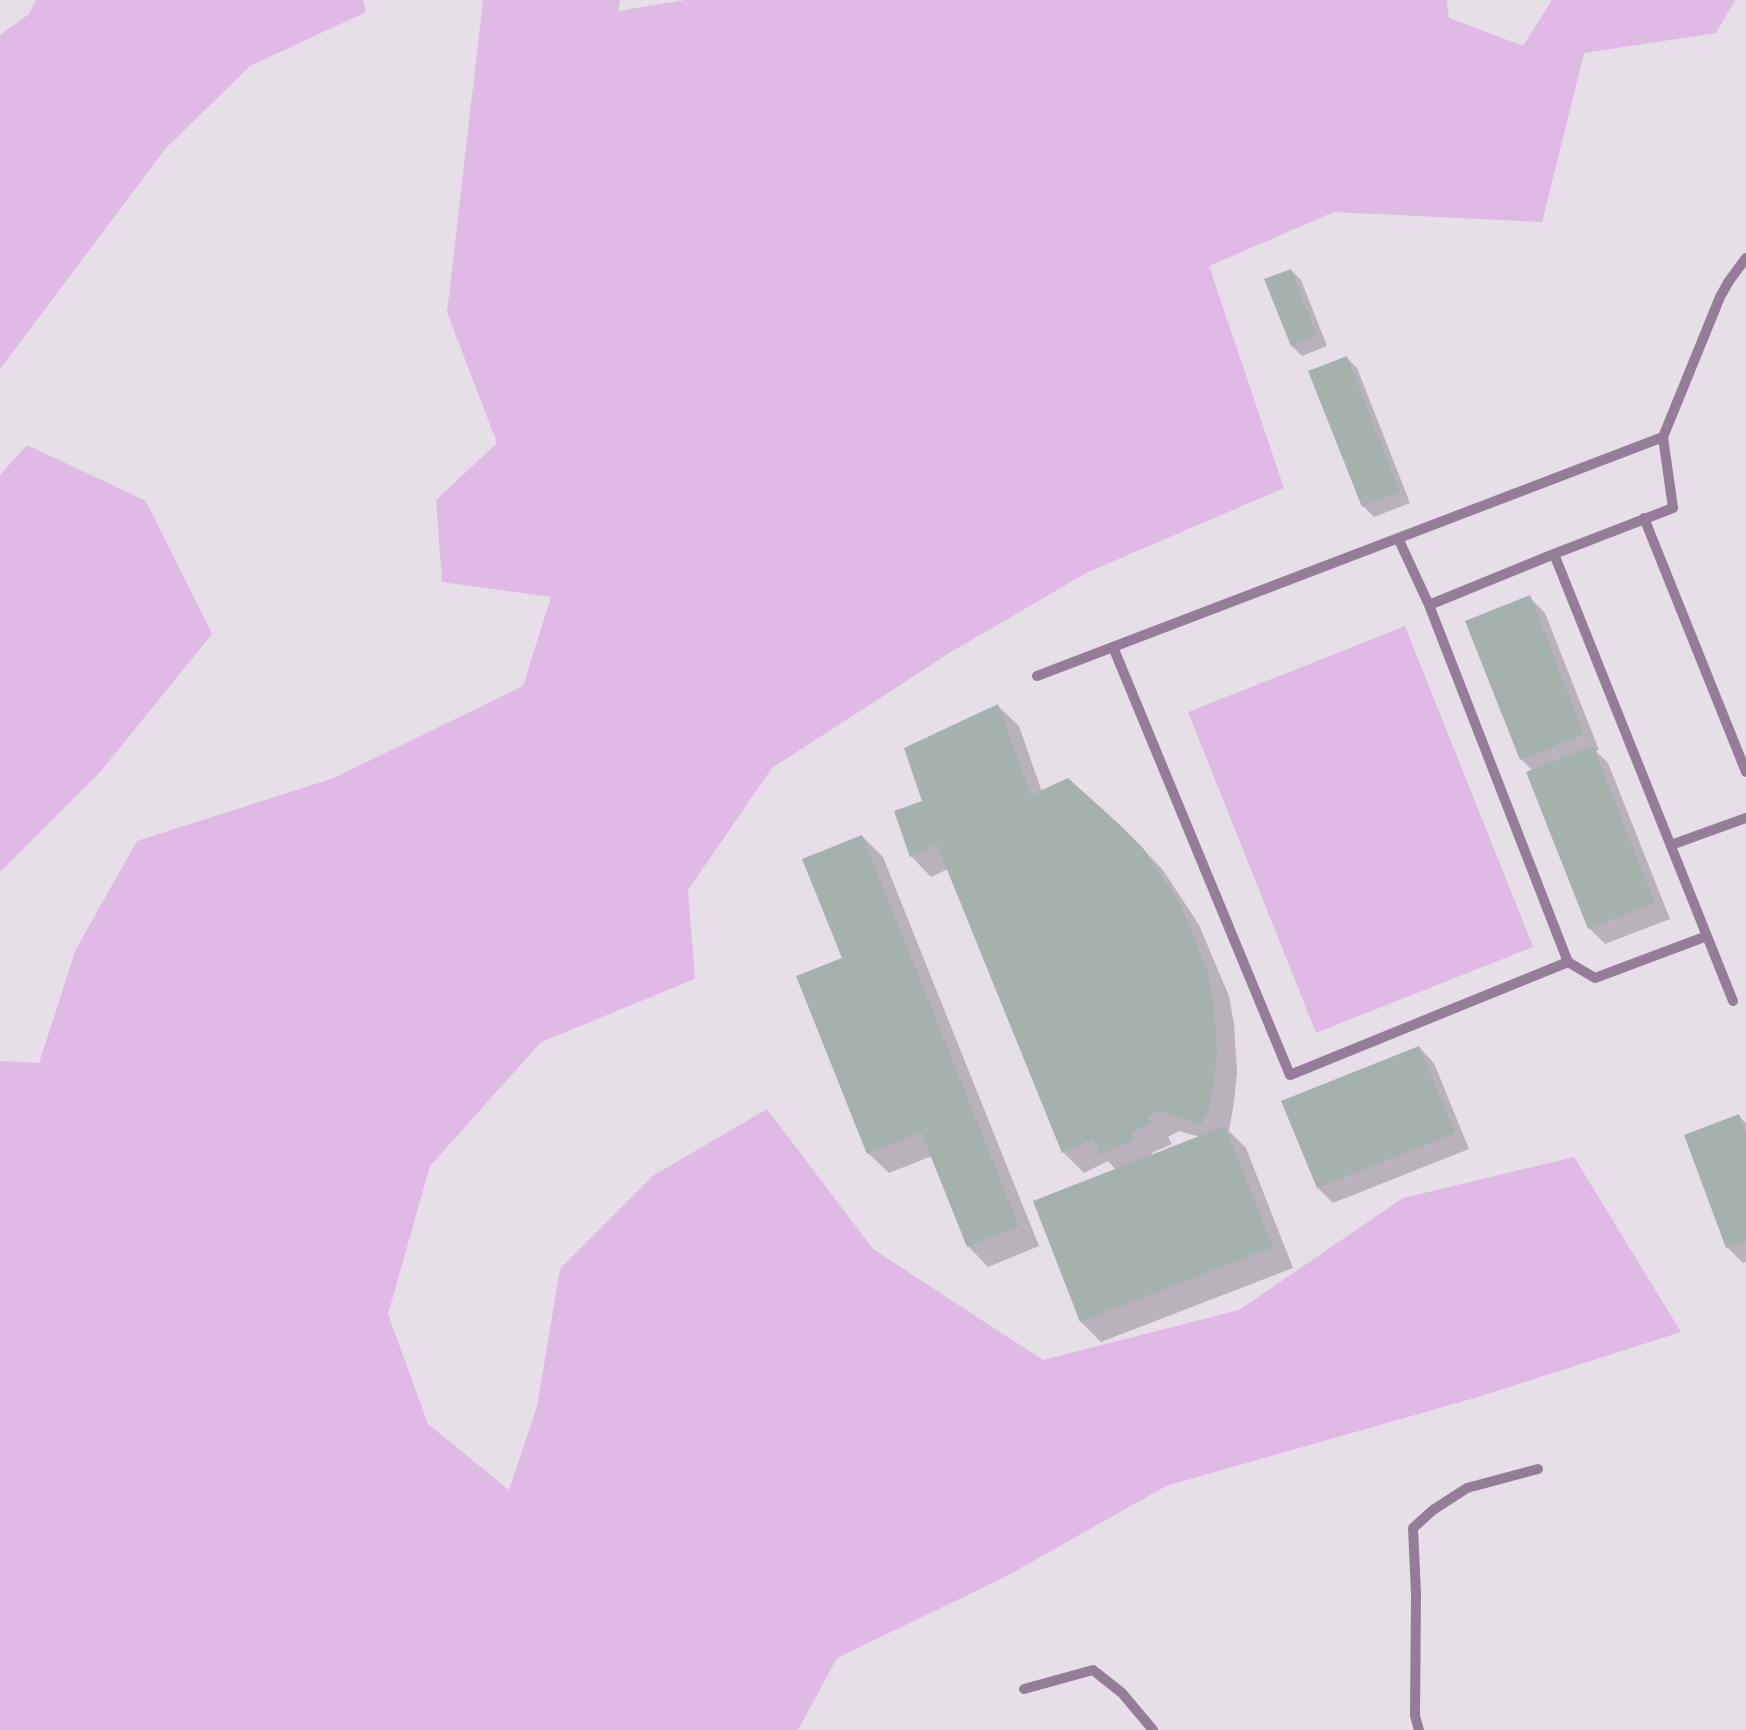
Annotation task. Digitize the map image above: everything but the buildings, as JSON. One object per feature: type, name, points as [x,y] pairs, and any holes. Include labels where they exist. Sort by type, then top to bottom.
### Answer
[{"type":"street","points":[[1429,605],[1673,508],[1663,437],[1720,297],[1746,258]]},
{"type":"street","points":[[1037,676],[1663,437]]},
{"type":"street","points":[[1644,518],[1746,772]]},
{"type":"street","points":[[1398,538],[1429,605],[1568,962],[1595,978],[1707,936]]},
{"type":"street","points":[[1554,554],[1733,1000]]},
{"type":"street","points":[[1113,647],[1290,1075],[1568,962]]},
{"type":"street","points":[[1671,845],[1746,818]]},
{"type":"street","points":[[1419,1730],[1415,1716],[1416,1594],[1413,1528],[1433,1510],[1467,1488],[1538,1469]]},
{"type":"street","points":[[1024,1689],[1093,1670],[1122,1692],[1153,1730]]},
{"type":"shaded area","points":[[36,0],[363,0],[366,12],[250,66],[166,148],[0,369],[0,35],[29,14]]},
{"type":"shaded area","points":[[483,0],[620,0],[618,11],[686,0],[1447,0],[1449,18],[1523,46],[1552,0],[1735,0],[1716,33],[1584,53],[1542,222],[1334,212],[1209,266],[1284,488],[1088,572],[951,652],[772,768],[688,890],[695,979],[541,1042],[430,1166],[388,1314],[428,1424],[509,1490],[537,1407],[560,1269],[654,1175],[767,1109],[873,1249],[1043,1360],[1239,1310],[1403,1198],[1574,1157],[1681,1332],[1478,1397],[1166,1486],[1005,1577],[837,1658],[798,1730],[0,1730],[0,1061],[39,1063],[76,949],[137,841],[334,778],[523,686],[551,597],[442,582],[436,500],[497,443],[447,312]]},
{"type":"shaded area","points":[[27,445],[146,501],[212,634],[101,771],[0,872],[0,475]]},
{"type":"shaded area","points":[[1405,626],[1533,947],[1316,1033],[1188,712]]}]
